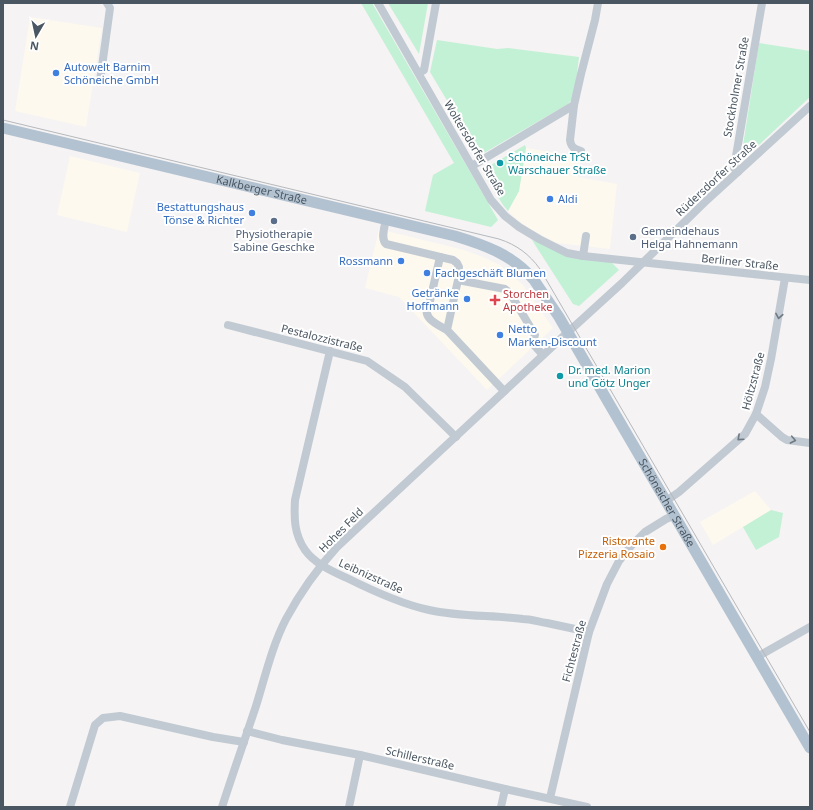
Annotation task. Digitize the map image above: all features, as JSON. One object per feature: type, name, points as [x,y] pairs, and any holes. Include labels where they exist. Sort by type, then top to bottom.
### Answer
[{"type":"main road","name":"Kalkberger Straße","points":[[3,128],[455,236],[494,249],[516,262]]},
{"type":"main road","name":"Schöneicher Straße","points":[[516,262],[529,274],[553,307],[810,748]]},
{"type":"street","points":[[100,81],[110,8],[107,3]]},
{"type":"street","name":"Woltersdorfer Straße","points":[[378,3],[491,200],[505,216],[519,227],[539,239],[567,253],[643,263]]},
{"type":"street","points":[[419,73],[424,70],[436,3]]},
{"type":"street","points":[[581,151],[574,149],[570,140],[574,105],[580,74],[595,20],[598,3]]},
{"type":"street","name":"Stockholmer Straße","points":[[738,172],[734,168],[762,3]]},
{"type":"street","points":[[472,166],[574,105]]},
{"type":"street","name":"Rüdersdorfer Straße","points":[[568,332],[643,263],[707,200],[810,106]]},
{"type":"street","points":[[386,220],[382,239],[386,244],[453,260],[457,263],[459,267],[458,280],[447,330]]},
{"type":"street","points":[[583,256],[586,236]]},
{"type":"street","points":[[440,257],[430,301],[426,310],[427,315],[432,321],[447,330],[504,391]]},
{"type":"street","name":"Berliner Straße","points":[[643,263],[810,280]]},
{"type":"street","name":"Höltzstraße","points":[[666,501],[679,492],[745,434],[756,414],[765,387],[771,359],[785,278]]},
{"type":"street","points":[[458,280],[505,289],[510,293],[535,335],[532,342],[543,355]]},
{"type":"street","name":"Pestalozzistraße","points":[[228,325],[367,361],[405,387],[456,437]]},
{"type":"street","name":"Hohes Feld","points":[[222,807],[270,660],[286,621],[305,588],[337,547],[568,332]]},
{"type":"street","name":"Leibnizstraße","points":[[330,351],[295,500],[294,518],[296,531],[304,548],[315,561],[371,590],[402,602],[429,610],[455,614],[524,619],[589,632]]},
{"type":"street","points":[[756,414],[787,440],[810,443]]},
{"type":"street","name":"Fichtestraße","points":[[550,798],[589,632],[607,584],[619,561],[645,532],[666,519],[675,516]]},
{"type":"street","points":[[757,657],[810,627]]},
{"type":"street","points":[[70,807],[95,725],[103,718],[120,716],[244,742]]},
{"type":"street","name":"Schillerstraße","points":[[247,731],[587,807]]},
{"type":"street","points":[[349,807],[360,756]]},
{"type":"street","points":[[501,807],[505,789]]},
{"type":"shaded area","points":[[30,17],[102,28],[86,127],[15,111]]},
{"type":"shaded area","points":[[526,148],[581,157],[578,177],[617,184],[610,249],[557,243],[530,229],[508,211],[519,191]]},
{"type":"shaded area","points":[[70,156],[140,173],[127,232],[57,215]]},
{"type":"shaded area","points":[[379,229],[464,250],[500,265],[523,285],[553,328],[487,390],[399,297],[365,288]]},
{"type":"shaded area","points":[[755,491],[771,510],[713,545],[700,522]]},
{"type":"green space","points":[[361,3],[372,3],[498,220],[491,227],[425,211],[433,175],[454,163]]},
{"type":"green space","points":[[388,3],[428,3],[419,54]]},
{"type":"green space","points":[[437,40],[497,49],[508,48],[579,57],[574,97],[568,104],[484,153],[479,154],[430,72]]},
{"type":"green space","points":[[759,43],[810,51],[810,97],[746,157],[741,158]]},
{"type":"green space","points":[[525,145],[526,148],[519,191],[508,211],[487,179],[491,165]]},
{"type":"green space","points":[[532,240],[562,253],[611,262],[619,270],[579,306],[573,304]]},
{"type":"green space","points":[[771,510],[783,513],[779,537],[756,550],[743,527]]},
{"type":"tram line","points":[[3,120],[499,239],[522,251],[540,269],[810,732]]},
{"type":"place","name":"Autowelt Barnim Schöneiche GmbH","points":[[56,73]]},
{"type":"place","name":"Schöneiche TrSt Warschauer Straße","points":[[500,163]]},
{"type":"place","name":"Aldi","points":[[550,199]]},
{"type":"place","name":"Bestattungshaus Tönse & Richter","points":[[252,213]]},
{"type":"place","name":"Physiotherapie Sabine Geschke","points":[[274,221]]},
{"type":"place","name":"Gemeindehaus Helga Hahnemann","points":[[633,237]]},
{"type":"place","name":"Rossmann","points":[[401,261]]},
{"type":"place","name":"Fachgeschäft Blumen","points":[[427,273]]},
{"type":"place","name":"Getränke Hoffmann","points":[[467,299]]},
{"type":"place","name":"Storchen Apotheke","points":[[495,300]]},
{"type":"place","name":"Netto Marken-Discount","points":[[500,335]]},
{"type":"place","name":"Dr. med. Marion und Götz Unger","points":[[560,376]]},
{"type":"place","name":"Ristorante Pizzeria Rosaio","points":[[663,547]]}]
